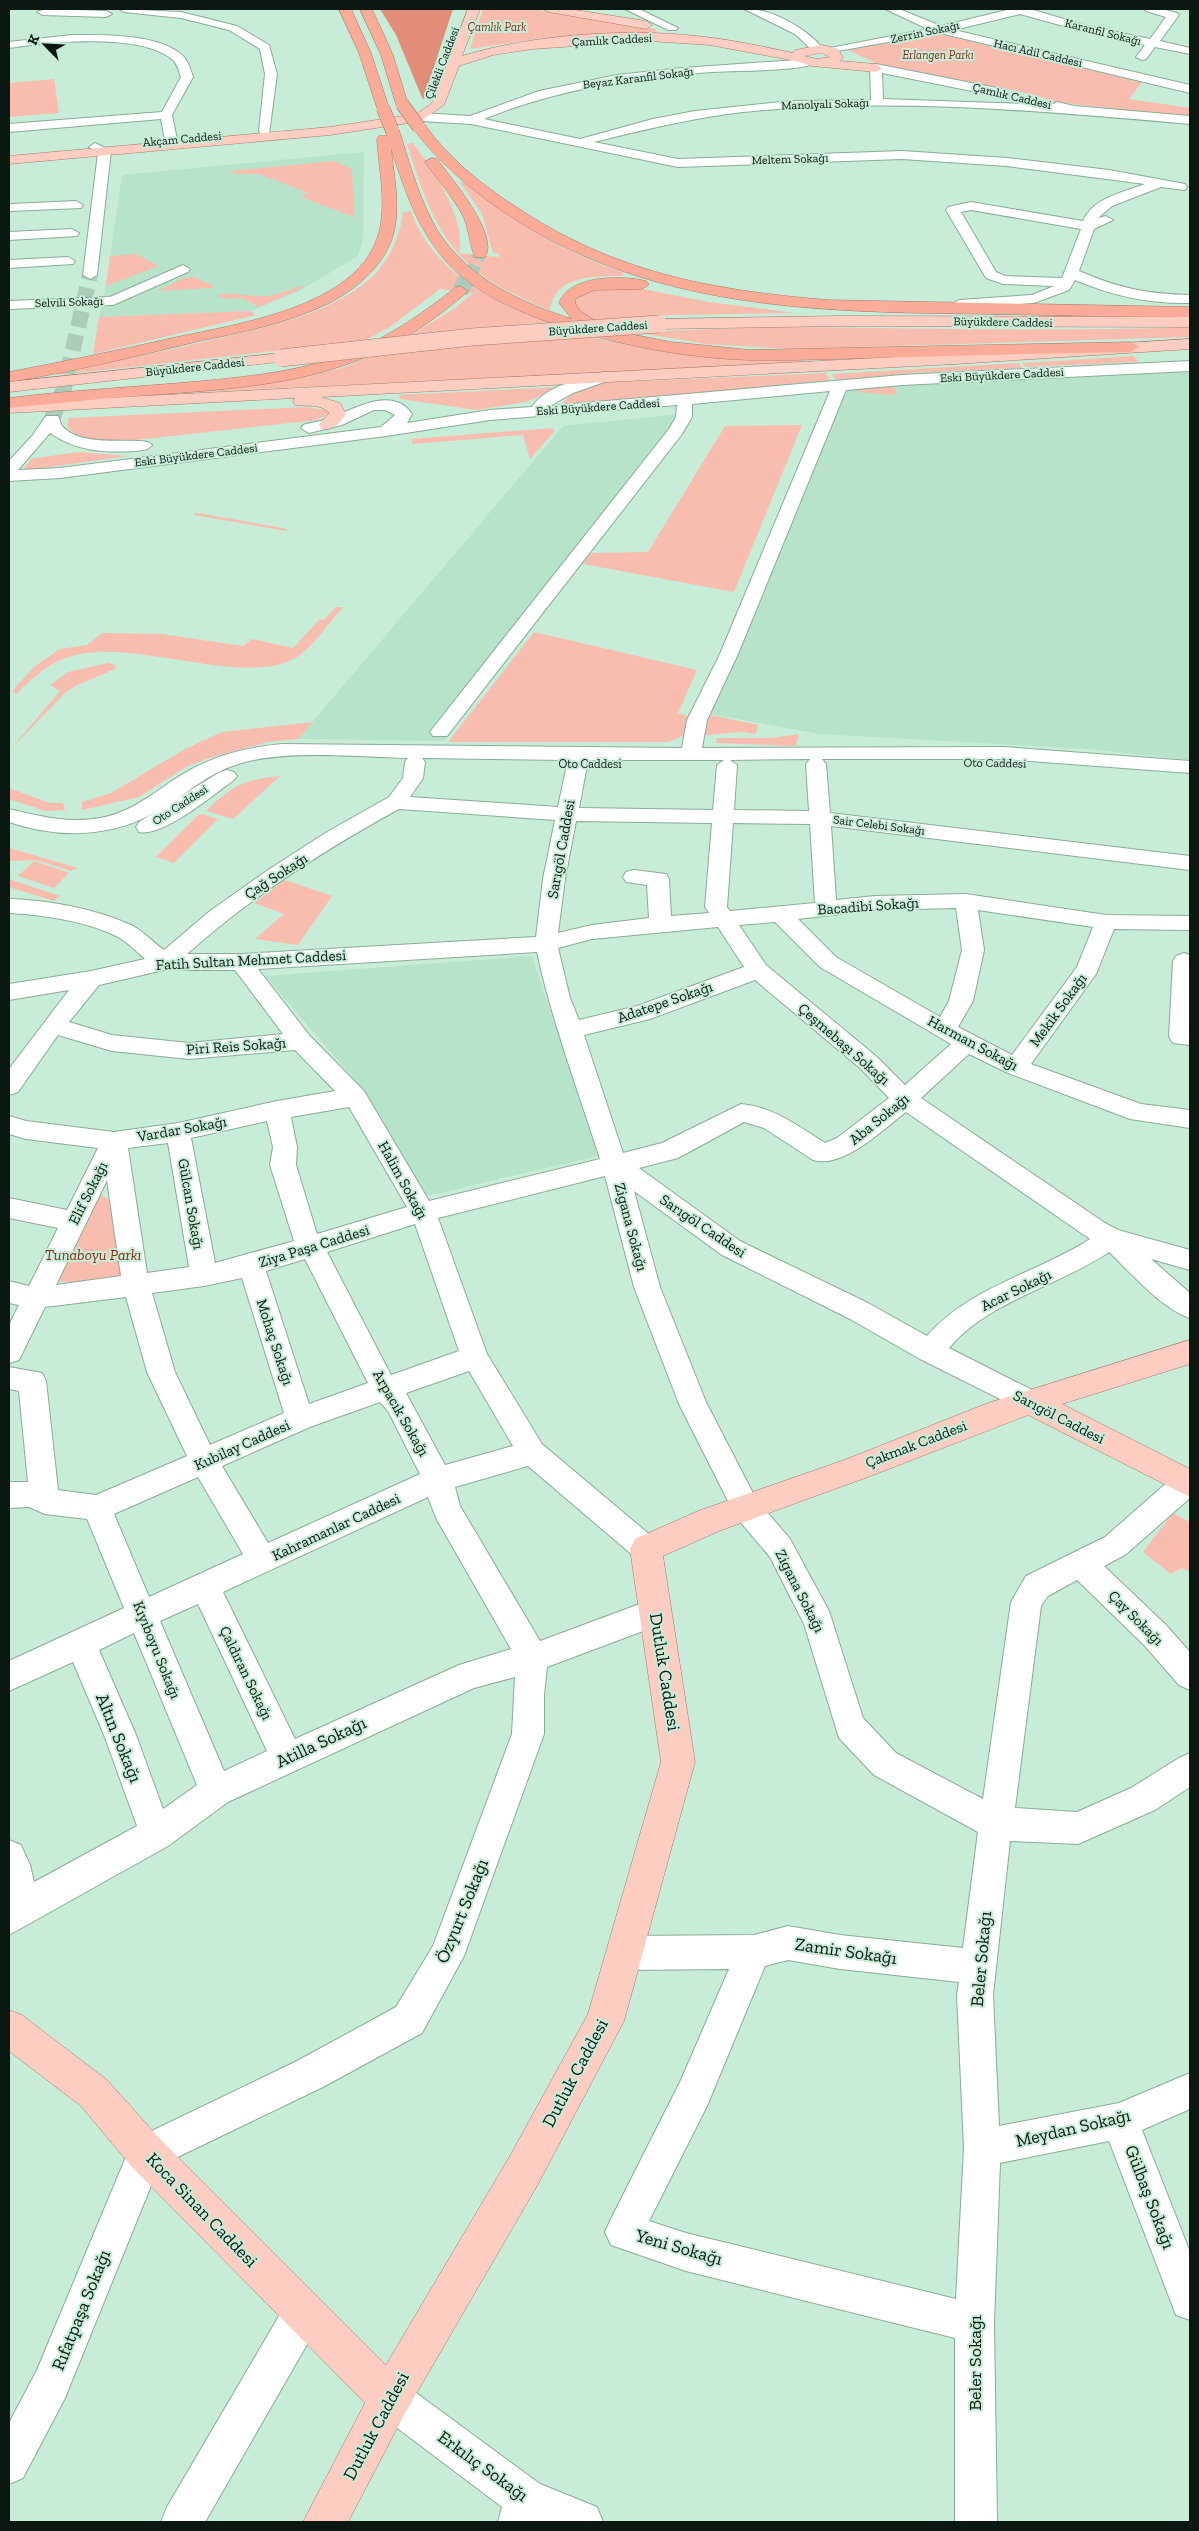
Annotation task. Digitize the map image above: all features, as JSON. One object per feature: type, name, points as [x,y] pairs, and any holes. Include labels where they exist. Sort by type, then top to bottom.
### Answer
[{"type":"highway","points":[[345,9],[365,53],[383,108],[388,130],[424,220],[441,247],[460,267],[515,302],[585,329],[620,338],[697,352],[757,355],[1131,347]]},
{"type":"highway","points":[[366,9],[387,55],[402,104],[448,162],[518,218],[567,246],[644,275],[712,291],[832,306],[1190,312]]},
{"type":"highway","points":[[417,124],[472,221],[480,240],[480,254]]},
{"type":"highway","points":[[9,377],[221,332],[289,313],[344,288],[369,266],[385,237],[388,203],[388,130]]},
{"type":"highway","points":[[620,338],[572,314],[567,306],[567,299],[582,287],[607,281],[620,281],[752,302],[796,303]]},
{"type":"highway","points":[[9,402],[254,381],[310,371],[358,356],[387,342],[434,314],[460,291]]},
{"type":"main road","name":"Çilekli Caddesi","points":[[357,125],[417,124],[438,105],[454,55],[463,9]]},
{"type":"main road","name":"Çilekli Caddesi","points":[[357,125],[419,110],[429,100],[454,55],[474,9]]},
{"type":"main road","name":"Çamlık Caddesi","points":[[549,9],[672,28],[810,56]]},
{"type":"main road","name":"Çamlık Caddesi","points":[[454,55],[520,46],[599,39],[656,38],[716,42],[810,56]]},
{"type":"main road","name":"Çamlık Caddesi","points":[[833,52],[876,68]]},
{"type":"main road","points":[[810,56],[834,60],[837,58],[833,52]]},
{"type":"main road","points":[[810,56],[876,68]]},
{"type":"main road","name":"Akçam Caddesi","points":[[9,156],[98,150],[171,140],[265,131],[357,125]]},
{"type":"main road","name":"Akçam Caddesi","points":[[9,160],[357,125]]},
{"type":"main road","name":"Büyükdere Caddesi","points":[[9,387],[490,335],[659,324],[840,321],[1190,322]]},
{"type":"main road","name":"Büyükdere Caddesi","points":[[9,408],[190,397],[955,359],[1190,344]]},
{"type":"main road","points":[[190,397],[239,402],[318,401],[329,404],[338,410],[336,419],[327,425]]},
{"type":"main road","name":"Çakmak Caddesi","points":[[646,1549],[709,1521],[1030,1402],[1190,1352]]},
{"type":"main road","name":"Sarıgöl Caddesi","points":[[1030,1402],[1189,1483]]},
{"type":"main road","name":"Dutluk Caddesi","points":[[325,2522],[390,2398],[524,2170],[604,2021],[678,1762],[646,1549]]},
{"type":"main road","name":"Koca Sinan Caddesi","points":[[11,2035],[94,2093],[146,2153],[302,2313],[390,2398]]},
{"type":"street","points":[[124,9],[181,15],[233,28],[265,47],[271,74],[265,131]]},
{"type":"street","points":[[631,9],[672,28]]},
{"type":"street","points":[[750,9],[799,32],[810,56]]},
{"type":"street","name":"Hacı Adil Caddesi","points":[[890,9],[940,30],[1190,89]]},
{"type":"street","name":"Zerrin Sokağı","points":[[833,52],[940,30],[1020,9]]},
{"type":"street","name":"Karanfil Sokağı","points":[[1020,9],[1082,28],[1190,51]]},
{"type":"street","points":[[1127,74],[1173,15],[1150,9]]},
{"type":"street","points":[[13,44],[45,10],[108,11]]},
{"type":"street","points":[[13,44],[89,35],[108,11]]},
{"type":"street","points":[[30,27],[153,44],[178,58],[187,77],[166,115],[171,140]]},
{"type":"street","points":[[1066,36],[1082,28]]},
{"type":"street","points":[[1034,52],[1050,44]]},
{"type":"street","name":"Beyaz Karanfil Sokağı","points":[[471,120],[552,91],[612,79],[810,56]]},
{"type":"street","points":[[876,68],[878,102]]},
{"type":"street","name":"Çamlık Caddesi","points":[[876,68],[959,84],[1074,110],[1190,120]]},
{"type":"street","points":[[959,84],[983,92],[988,99],[974,104]]},
{"type":"street","name":"Manolyalı Sokağı","points":[[579,142],[695,115],[832,102],[974,104],[1074,110]]},
{"type":"street","points":[[438,105],[443,118]]},
{"type":"street","points":[[9,128],[166,115]]},
{"type":"street","name":"Meltem Sokağı","points":[[417,124],[443,118],[471,120],[678,163],[902,155],[1007,162],[1185,186]]},
{"type":"street","points":[[84,275],[98,150]]},
{"type":"street","points":[[1071,286],[1092,216],[1107,203],[1161,183],[1190,175]]},
{"type":"street","points":[[1185,186],[1148,195],[1124,206],[1102,223],[1089,226],[971,206],[953,210],[991,275],[1004,280],[1108,289],[1147,298],[1190,299]]},
{"type":"street","points":[[12,208],[76,205]]},
{"type":"street","points":[[9,236],[72,233]]},
{"type":"street","points":[[9,264],[68,261]]},
{"type":"street","name":"Selvili Sokağı","points":[[9,305],[114,301],[183,269]]},
{"type":"street","points":[[832,306],[997,303],[1034,299],[1071,286],[1093,294],[1108,289]]},
{"type":"street","name":"Eski Büyükdere Caddesi","points":[[12,474],[60,473],[386,431],[490,415],[684,400],[840,385],[1190,366]]},
{"type":"street","points":[[538,411],[542,404],[564,391],[606,377]]},
{"type":"street","points":[[691,752],[697,720],[729,654],[840,385]]},
{"type":"street","points":[[692,712],[812,421],[821,387]]},
{"type":"street","points":[[440,732],[676,431],[684,419],[686,410],[684,400]]},
{"type":"street","points":[[386,431],[401,420],[404,414],[397,408],[387,405]]},
{"type":"street","points":[[44,419],[67,438],[87,446],[114,448],[327,425],[363,408],[387,405],[452,414],[490,415]]},
{"type":"street","points":[[14,442],[44,419]]},
{"type":"street","points":[[12,474],[38,439],[44,419]]},
{"type":"street","points":[[9,494],[42,478],[60,473]]},
{"type":"street","points":[[9,815],[39,824],[60,827],[104,824],[138,814],[154,805],[166,794],[224,761],[265,752],[494,751],[578,759]]},
{"type":"street","name":"Oto Caddesi","points":[[9,834],[42,842],[100,840],[125,835],[162,820],[227,776],[269,765],[304,763],[578,759],[691,752],[1004,753],[1190,767]]},
{"type":"street","name":"Oto Caddesi","points":[[578,759],[727,764],[1006,762],[1190,778]]},
{"type":"street","name":"Sarıgöl Caddesi","points":[[578,759],[554,878],[546,942],[558,998],[571,1030],[614,1163],[731,1248],[859,1311],[930,1351],[1030,1402]]},
{"type":"street","name":"Çağ Sokağı","points":[[164,962],[200,929],[247,894],[396,802],[413,778],[415,762]]},
{"type":"street","name":"Çeşmebaşı Sokağı","points":[[727,764],[716,906],[758,970],[869,1063],[905,1099],[974,1148],[1110,1238],[1162,1286],[1190,1307]]},
{"type":"street","points":[[816,764],[826,909]]},
{"type":"street","points":[[396,802],[566,814]]},
{"type":"street","name":"Sair Celebi Sokağı","points":[[566,814],[821,818],[1190,863]]},
{"type":"street","points":[[634,877],[658,879],[660,924]]},
{"type":"street","points":[[945,1030],[962,1001],[973,950],[966,901]]},
{"type":"street","name":"Bacadibi Sokağı","points":[[546,942],[592,932],[875,903],[966,901],[1106,922],[1190,923]]},
{"type":"street","points":[[9,906],[32,907],[76,915],[126,932],[164,962]]},
{"type":"street","name":"Harman Sokağı","points":[[781,914],[828,962],[967,1043],[1016,1067],[1139,1113],[1190,1119]]},
{"type":"street","name":"Mekik Sokağı","points":[[1016,1067],[1088,969],[1106,922]]},
{"type":"street","name":"Fatih Sultan Mehmet Caddesi","points":[[9,992],[91,979],[164,962],[241,962],[511,947],[546,942]]},
{"type":"street","points":[[1184,961],[1181,1037],[1190,1037]]},
{"type":"street","name":"Halim Sokağı","points":[[241,962],[301,1041],[355,1097],[423,1212],[474,1357],[532,1453]]},
{"type":"street","name":"Adatepe Sokağı","points":[[571,1030],[642,1014],[758,970]]},
{"type":"street","points":[[9,1086],[53,1025],[91,979]]},
{"type":"street","name":"Piri Reis Sokağı","points":[[53,1025],[112,1043],[189,1051],[301,1041]]},
{"type":"street","name":"Aba Sokağı","points":[[614,1163],[669,1150],[741,1113],[751,1113],[769,1120],[822,1153],[846,1145],[905,1099],[967,1043]]},
{"type":"street","name":"Vardar Sokağı","points":[[9,1125],[26,1130],[114,1141],[178,1132],[277,1110],[355,1097]]},
{"type":"street","points":[[277,1110],[285,1147],[283,1165],[303,1234],[312,1247]]},
{"type":"street","name":"Gülcan Sokağı","points":[[178,1132],[204,1276]]},
{"type":"street","points":[[114,1141],[136,1285],[161,1372],[204,1462],[263,1561]]},
{"type":"street","name":"Elif Sokağı","points":[[9,1352],[34,1298],[114,1141]]},
{"type":"street","name":"Ziya Paşa Caddesi","points":[[9,1292],[34,1298],[204,1276],[312,1247],[423,1212],[614,1163]]},
{"type":"street","name":"Zigana Sokağı","points":[[614,1163],[647,1287],[693,1404],[746,1508],[780,1548],[818,1621],[850,1726],[885,1764],[997,1824],[1078,1828],[1143,1799],[1190,1769]]},
{"type":"street","points":[[9,1208],[74,1221]]},
{"type":"street","name":"Çeşmebaşı Sokağı","points":[[1110,1238],[1190,1260]]},
{"type":"street","name":"Acar Sokağı","points":[[930,1351],[954,1324],[979,1307],[1069,1265],[1110,1238]]},
{"type":"street","name":"Arpacık Sokağı","points":[[312,1247],[384,1388],[398,1403],[438,1480],[446,1509],[532,1658]]},
{"type":"street","name":"Mohaç Sokağı","points":[[250,1265],[300,1419]]},
{"type":"street","name":"Kubilay Caddesi","points":[[97,1508],[300,1419],[474,1357]]},
{"type":"street","points":[[9,1378],[32,1381],[45,1501]]},
{"type":"street","points":[[532,1453],[646,1549]]},
{"type":"street","name":"Kahramanlar Caddesi","points":[[9,1676],[438,1480],[532,1453]]},
{"type":"street","name":"Beler Sokağı","points":[[976,2522],[974,2323],[982,2148],[975,1995],[1026,1602],[1037,1586],[1115,1546],[1189,1483]]},
{"type":"street","points":[[9,1495],[32,1494],[45,1501],[97,1508]]},
{"type":"street","name":"Kıyıboyu Sokağı","points":[[97,1508],[216,1791]]},
{"type":"street","name":"Çay Sokağı","points":[[1080,1563],[1155,1635],[1190,1675]]},
{"type":"street","name":"Çaldıran Sokağı","points":[[204,1588],[287,1758]]},
{"type":"street","name":"Atilla Sokağı","points":[[16,1913],[156,1834],[216,1791],[470,1675],[532,1658],[656,1612]]},
{"type":"street","name":"Altın Sokağı","points":[[80,1642],[120,1735],[156,1834]]},
{"type":"street","name":"Özyurt Sokağı","points":[[146,2153],[310,2074],[409,2020],[447,1956],[528,1734],[528,1695],[532,1658]]},
{"type":"street","points":[[9,1858],[13,1864],[16,1913]]},
{"type":"street","name":"Zamir Sokağı","points":[[624,1953],[754,1952],[788,1943],[840,1952],[978,1967]]},
{"type":"street","name":"Yeni Sokağı","points":[[754,1952],[694,2093],[624,2232],[686,2252],[974,2323]]},
{"type":"street","name":"Meydan Sokağı","points":[[982,2148],[1120,2121],[1190,2091]]},
{"type":"street","name":"Gülbaş Sokağı","points":[[1120,2121],[1190,2301]]},
{"type":"street","name":"Rıfatpaşa Sokağı","points":[[9,2464],[51,2384],[146,2153]]},
{"type":"street","points":[[182,2522],[302,2313]]},
{"type":"street","name":"Erkılıç Sokağı","points":[[390,2398],[522,2511],[548,2510],[582,2522]]},
{"type":"shaded area","points":[[380,9],[453,9],[423,100],[396,35]]},
{"type":"shaded area","points":[[364,152],[363,240],[358,256],[297,292],[250,311],[99,317],[106,286],[122,175]]},
{"type":"shaded area","points":[[1190,364],[1190,760],[1088,749],[820,734],[710,714],[847,387]]},
{"type":"shaded area","points":[[680,414],[692,415],[445,741],[298,739],[563,426]]},
{"type":"shaded area","points":[[532,956],[598,1156],[422,1197],[386,1127],[356,1081],[265,976]]},
{"type":"green space","name":"Çamlık Park","points":[[483,9],[530,9],[657,29],[655,33],[542,38],[470,49]]},
{"type":"green space","name":"Erlangen Parkı","points":[[936,33],[1142,82],[1129,99],[1190,108],[1190,117],[1055,102],[1031,94],[880,65],[848,50]]},
{"type":"green space","points":[[54,79],[59,113],[9,117],[9,83]]},
{"type":"green space","points":[[413,143],[430,167],[453,210],[458,225],[459,253],[498,257],[500,254],[493,253],[482,214],[460,182],[464,182],[521,223],[559,246],[624,273],[622,276],[600,276],[577,280],[567,284],[553,298],[550,310],[518,296],[491,281],[470,266],[454,248],[440,228],[428,204],[407,144]]},
{"type":"green space","points":[[334,161],[352,169],[354,217],[301,197],[308,193],[259,174],[235,174],[231,171]]},
{"type":"green space","points":[[411,211],[420,232],[433,250],[466,282],[507,306],[549,322],[411,335],[454,309],[473,293],[440,289],[390,327],[364,341],[59,375],[59,372],[174,349],[274,325],[315,311],[353,292],[377,272],[388,257],[400,230],[403,212]]},
{"type":"green space","points":[[136,254],[159,266],[106,286],[110,256]]},
{"type":"green space","points":[[193,277],[213,285],[212,288],[157,291],[183,278]]},
{"type":"green space","points":[[622,285],[709,302],[795,313],[674,315],[588,321],[580,317],[574,302],[584,293],[596,288]]},
{"type":"green space","points":[[302,286],[305,287],[259,307],[242,298],[227,299],[216,296],[235,294],[267,296]]},
{"type":"green space","points":[[250,311],[256,315],[93,354],[99,317]]},
{"type":"green space","points":[[769,327],[1032,329],[1190,327],[1190,337],[794,349],[706,344],[634,332]]},
{"type":"green space","points":[[583,335],[664,351],[746,358],[801,359],[803,363],[181,393],[308,376],[342,368],[375,354]]},
{"type":"green space","points":[[1134,356],[1138,362],[1025,367],[1023,363]]},
{"type":"green space","points":[[1019,363],[1022,368],[914,373],[836,380],[832,374]]},
{"type":"green space","points":[[826,373],[830,380],[575,406],[562,403],[573,392],[594,383]]},
{"type":"green space","points":[[560,387],[526,402],[476,410],[400,399],[399,395]]},
{"type":"green space","points":[[894,388],[897,392],[893,395],[857,392],[862,389]]},
{"type":"green space","points":[[305,407],[327,410],[328,414],[317,420],[126,441],[94,441],[86,439],[72,432],[67,426],[69,418]]},
{"type":"green space","points":[[802,425],[734,592],[583,564],[591,553],[648,552],[725,426]]},
{"type":"green space","points":[[553,428],[554,432],[530,459],[523,435],[413,444],[411,439]]},
{"type":"green space","points":[[77,452],[128,456],[22,471],[31,459]]},
{"type":"green space","points":[[195,513],[288,529],[286,531],[194,515]]},
{"type":"green space","points":[[336,607],[343,607],[312,645],[300,655],[278,665],[252,668],[222,666],[127,653],[98,652],[72,656],[56,662],[42,671],[16,694],[12,691],[35,666],[60,649],[87,645],[102,633],[162,634],[243,646],[252,639],[293,648],[320,619],[324,620]]},
{"type":"green space","points":[[534,632],[697,670],[678,713],[693,718],[685,735],[668,742],[448,742]]},
{"type":"green space","points":[[108,663],[116,665],[115,669],[75,686],[66,692],[9,751],[60,691],[50,685],[68,672]]},
{"type":"green space","points":[[710,715],[759,725],[755,734],[742,732],[706,735],[703,733]]},
{"type":"green space","points":[[313,722],[298,739],[268,742],[209,758],[186,767],[139,797],[82,810],[82,802],[111,793],[185,749],[222,732]]},
{"type":"green space","points":[[799,734],[796,746],[716,743],[717,738],[771,738]]},
{"type":"green space","points":[[280,776],[233,819],[206,811],[223,796],[239,786],[257,779]]},
{"type":"green space","points":[[9,788],[49,803],[63,803],[65,810],[45,811],[9,799]]},
{"type":"green space","points":[[202,814],[218,819],[174,863],[156,857],[198,815]]},
{"type":"green space","points":[[9,848],[78,868],[71,871],[36,860],[9,861]]},
{"type":"green space","points":[[34,861],[69,873],[54,888],[18,876]]},
{"type":"green space","points":[[9,879],[60,896],[54,901],[9,887]]},
{"type":"green space","points":[[285,880],[332,896],[298,945],[255,939],[284,914],[254,903]]},
{"type":"green space","name":"Tunaboyu Parkı","points":[[95,1190],[110,1201],[127,1280],[85,1284],[48,1280]]},
{"type":"green space","points":[[1173,1513],[1190,1522],[1190,1572],[1182,1568],[1171,1574],[1143,1552]]},
{"type":"tunnel","points":[[470,277],[480,254]]},
{"type":"tunnel","points":[[52,419],[64,388],[90,275]]},
{"type":"tunnel","points":[[460,291],[470,275]]}]
